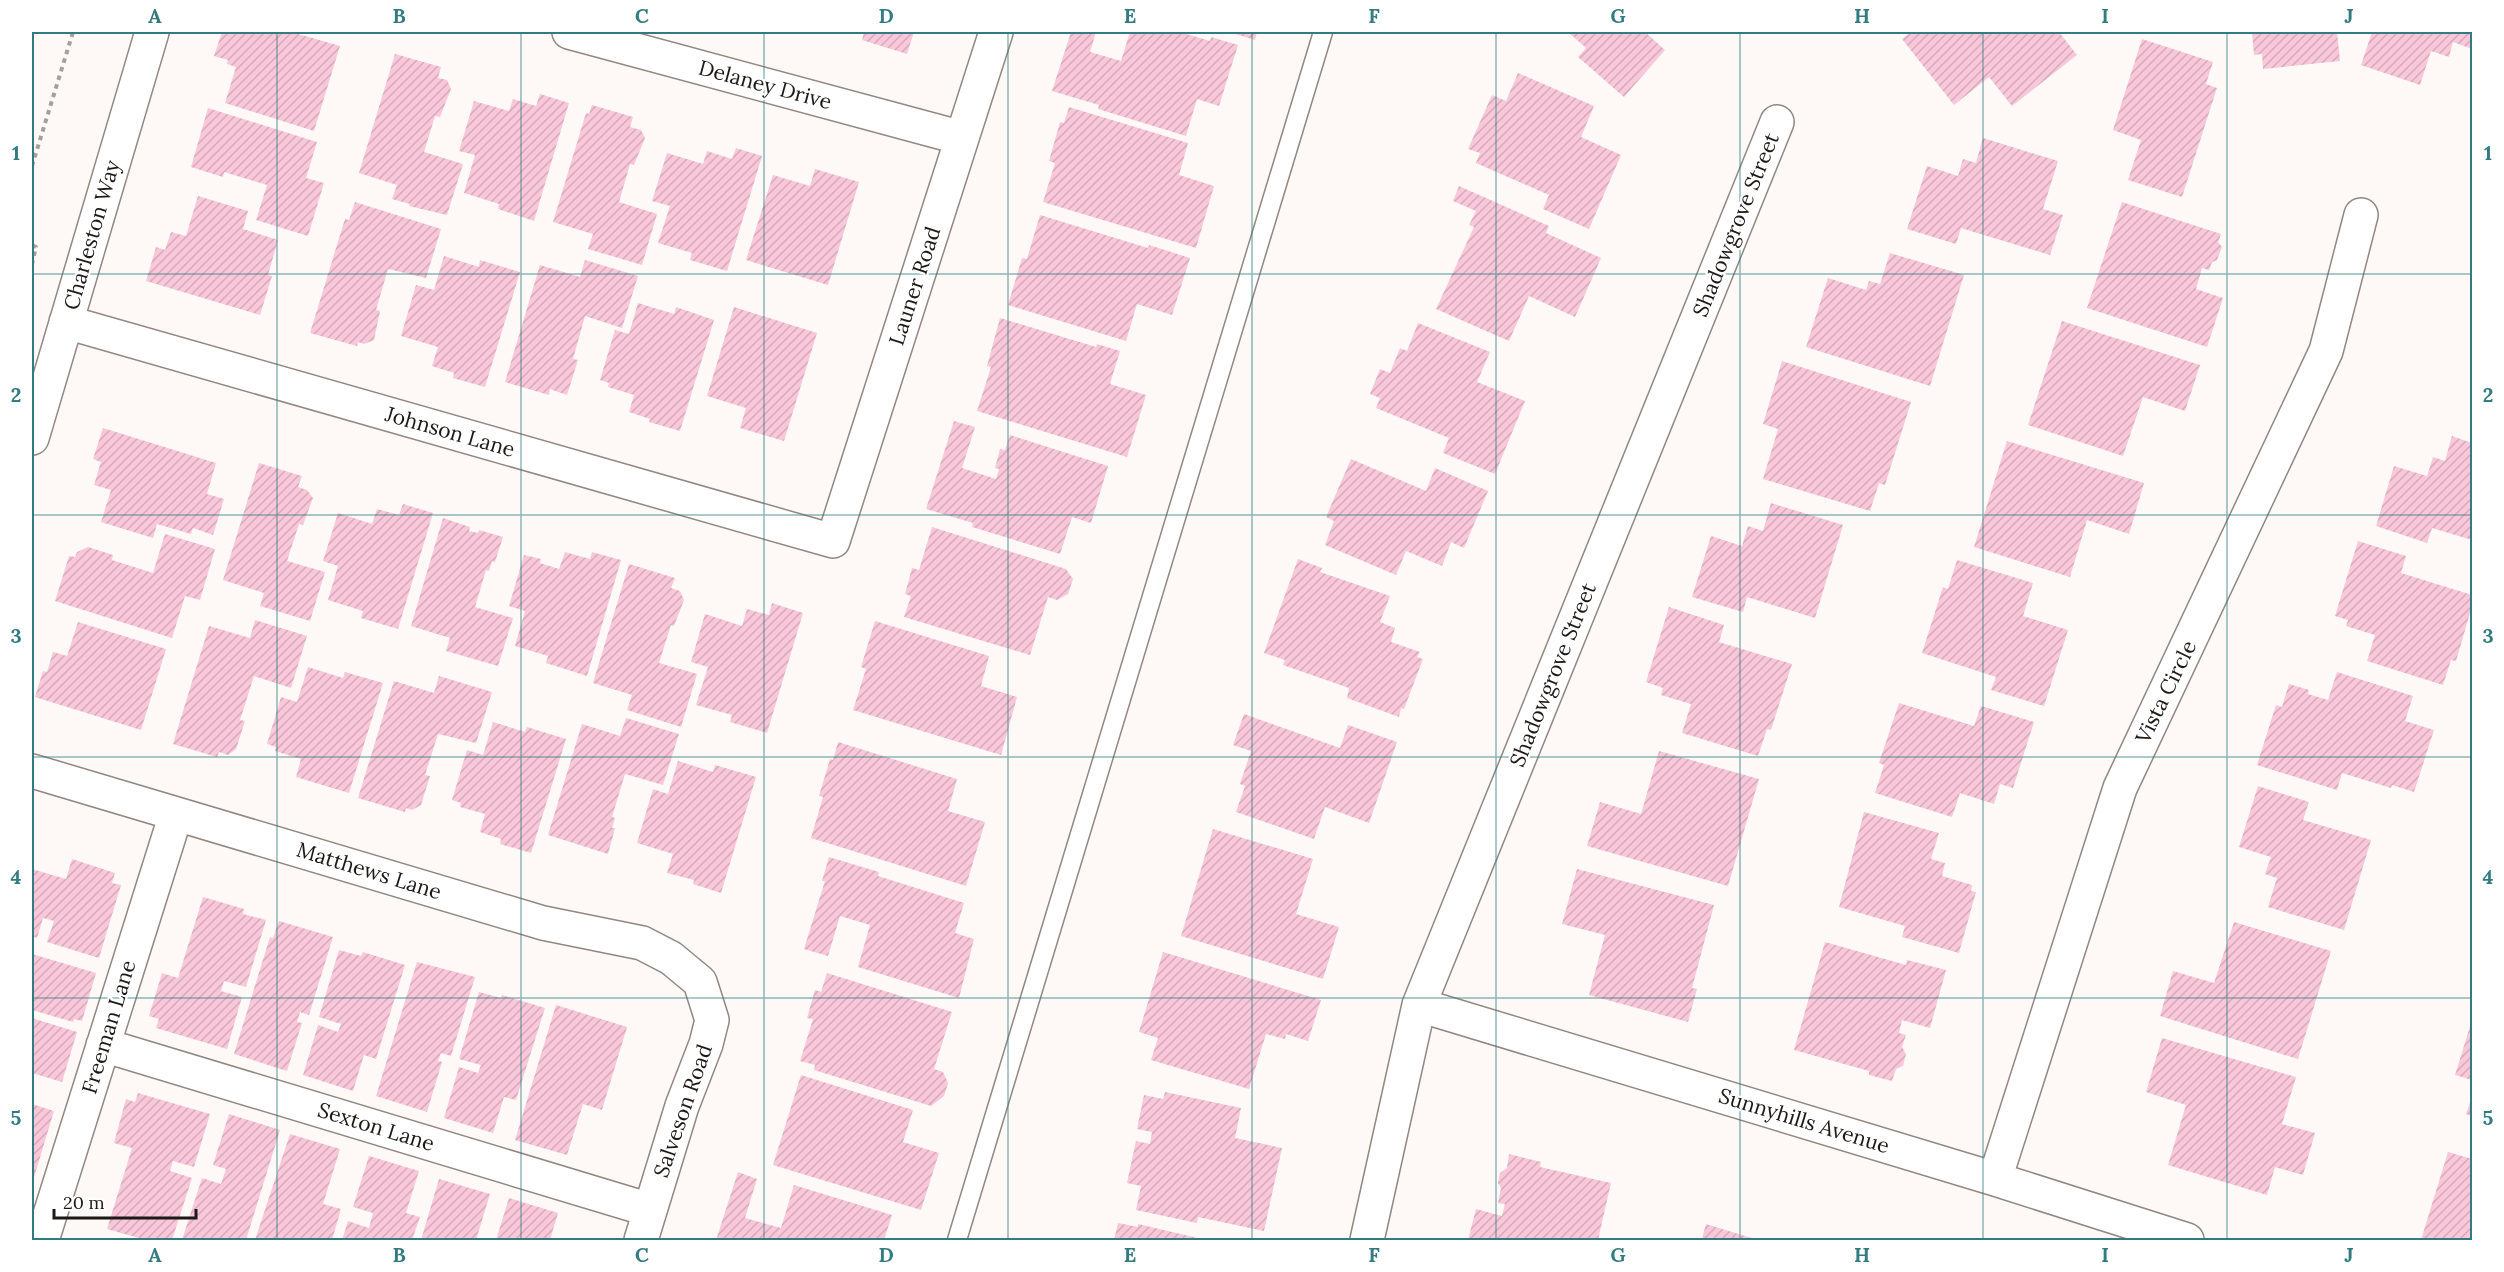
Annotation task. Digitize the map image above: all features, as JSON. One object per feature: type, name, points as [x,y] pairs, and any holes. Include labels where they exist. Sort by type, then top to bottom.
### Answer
[{"type":"street","name":"Charleston Way","points":[[32,438],[152,32]]},
{"type":"street","name":"Delaney Drive","points":[[569,32],[962,138]]},
{"type":"street","name":"Launer Road","points":[[833,541],[996,32]]},
{"type":"street","name":"Shadowgrove Street","points":[[1367,1240],[1419,1005],[1777,122]]},
{"type":"street","name":"Vista Circle","points":[[1995,1179],[2120,788],[2326,351],[2361,215]]},
{"type":"street","name":"Johnson Lane","points":[[66,322],[833,541]]},
{"type":"street","name":"Matthews Lane","points":[[32,771],[543,923],[642,943],[671,958],[700,982]]},
{"type":"street","name":"Freeman Lane","points":[[42,1240],[176,814]]},
{"type":"street","name":"Salveson Road","points":[[641,1240],[682,1106],[706,1044],[712,1020],[700,982]]},
{"type":"street","name":"Sunnyhills Avenue","points":[[1419,1005],[1995,1179],[2187,1240]]},
{"type":"street","name":"Sexton Lane","points":[[103,1045],[650,1210]]},
{"type":"lane","points":[[957,1240],[1323,32]]},
{"type":"path","points":[[32,166],[73,32]]},
{"type":"path","points":[[32,245],[36,247],[32,264]]},
{"type":"building","points":[[222,32],[291,32],[340,46],[314,131],[225,103],[236,67],[227,64],[228,60],[214,56]]},
{"type":"building","points":[[864,32],[914,32],[907,54],[862,40]]},
{"type":"building","points":[[1071,32],[1096,32],[1090,52],[1121,61],[1130,32],[1180,32],[1210,41],[1211,37],[1238,45],[1219,106],[1197,99],[1186,136],[1098,109],[1099,105],[1052,91]]},
{"type":"building","points":[[1229,32],[1257,32],[1255,40]]},
{"type":"building","points":[[1568,32],[1645,32],[1665,50],[1624,97],[1578,57],[1586,48]]},
{"type":"building","points":[[1911,32],[2059,32],[2077,55],[2012,106],[1989,77],[1954,105],[1902,39]]},
{"type":"building","points":[[2252,32],[2337,32],[2340,61],[2263,69],[2262,54],[2254,55]]},
{"type":"building","points":[[2372,32],[2472,32],[2472,49],[2453,42],[2449,57],[2431,51],[2420,85],[2361,65]]},
{"type":"building","points":[[2142,39],[2213,62],[2206,84],[2217,88],[2182,197],[2128,180],[2141,140],[2113,130]]},
{"type":"building","points":[[395,54],[441,67],[438,78],[447,80],[451,89],[440,117],[435,116],[424,152],[463,164],[447,215],[409,206],[410,204],[392,199],[397,185],[359,173]]},
{"type":"building","points":[[1518,73],[1594,106],[1581,137],[1621,155],[1589,229],[1543,209],[1549,195],[1476,163],[1480,153],[1468,149],[1492,95],[1506,101]]},
{"type":"building","points":[[540,94],[569,103],[534,221],[498,209],[499,204],[464,193],[475,155],[459,151],[474,101],[509,111],[513,99],[536,106]]},
{"type":"building","points":[[592,105],[633,117],[630,127],[641,130],[645,138],[634,165],[630,164],[619,202],[657,214],[642,265],[588,249],[593,234],[553,222],[586,113],[589,114]]},
{"type":"building","points":[[1069,107],[1188,143],[1179,175],[1214,186],[1196,248],[1043,202],[1055,163],[1049,161],[1060,122],[1064,123]]},
{"type":"building","points":[[208,108],[317,142],[306,178],[324,183],[308,236],[256,220],[267,185],[224,172],[223,177],[191,167]]},
{"type":"building","points":[[1983,138],[2058,161],[2043,209],[2063,215],[2050,255],[1961,228],[1956,244],[1907,229],[1927,166],[1958,176],[1963,159],[1976,163]]},
{"type":"building","points":[[736,148],[762,156],[727,271],[690,260],[692,253],[658,243],[670,206],[652,201],[667,153],[703,164],[707,151],[732,159]]},
{"type":"building","points":[[815,169],[859,182],[828,285],[746,260],[773,175],[810,186]]},
{"type":"building","points":[[1459,186],[1549,226],[1546,233],[1601,258],[1575,317],[1529,296],[1509,341],[1436,309],[1474,227],[1469,225],[1476,211],[1453,201]]},
{"type":"building","points":[[198,196],[248,211],[243,229],[278,240],[268,275],[272,276],[260,315],[146,281],[156,247],[165,250],[171,232],[186,236]]},
{"type":"building","points":[[355,202],[441,229],[426,278],[388,269],[376,310],[380,311],[374,340],[364,344],[358,342],[357,346],[310,333],[345,219],[349,220]]},
{"type":"building","points":[[2122,202],[2221,234],[2218,242],[2222,247],[2217,260],[2212,262],[2209,270],[2202,268],[2196,289],[2223,298],[2207,347],[2087,308]]},
{"type":"building","points":[[1040,215],[1148,248],[1149,245],[1190,258],[1172,315],[1137,304],[1126,341],[1008,305],[1022,258],[1027,259]]},
{"type":"building","points":[[1890,253],[1964,275],[1930,386],[1806,347],[1828,278],[1866,290],[1869,281],[1880,284]]},
{"type":"building","points":[[444,256],[479,267],[480,260],[520,272],[485,387],[453,378],[454,373],[432,366],[438,347],[401,336],[416,285],[434,290]]},
{"type":"building","points":[[585,260],[638,276],[622,328],[585,316],[573,359],[578,360],[567,395],[550,389],[549,395],[505,382],[540,265],[580,277]]},
{"type":"building","points":[[638,303],[674,314],[676,307],[714,320],[680,431],[649,422],[650,419],[629,412],[634,395],[608,387],[609,383],[600,380],[615,330],[629,334]]},
{"type":"building","points":[[734,307],[817,333],[784,441],[740,428],[746,408],[707,396]]},
{"type":"building","points":[[1000,318],[1096,347],[1097,344],[1120,351],[1110,384],[1146,395],[1127,457],[977,411],[991,367],[987,366]]},
{"type":"building","points":[[2062,321],[2200,365],[2185,411],[2143,397],[2123,456],[2028,425]]},
{"type":"building","points":[[1418,323],[1490,352],[1477,382],[1525,401],[1495,474],[1443,453],[1449,438],[1376,408],[1380,398],[1370,394],[1380,369],[1390,373],[1400,348],[1407,351]]},
{"type":"building","points":[[1782,361],[1911,402],[1885,485],[1879,483],[1870,511],[1763,479],[1778,429],[1763,424]]},
{"type":"building","points":[[954,421],[975,427],[962,468],[996,479],[999,469],[995,468],[1000,449],[1005,450],[1010,435],[1108,466],[1091,523],[1072,517],[1060,554],[972,527],[973,523],[926,509]]},
{"type":"building","points":[[103,428],[216,463],[207,494],[224,499],[213,535],[193,528],[191,534],[157,524],[153,538],[101,522],[111,490],[94,485],[101,462],[93,459]]},
{"type":"building","points":[[2452,436],[2472,443],[2472,540],[2432,528],[2427,543],[2376,526],[2394,466],[2427,476],[2433,457],[2445,461]]},
{"type":"building","points":[[2007,441],[2144,483],[2129,534],[2087,520],[2070,577],[1974,547]]},
{"type":"building","points":[[1351,459],[1426,491],[1435,468],[1488,491],[1464,548],[1451,542],[1442,566],[1406,551],[1396,575],[1325,545],[1334,521],[1326,517]]},
{"type":"building","points":[[259,463],[302,476],[298,487],[307,490],[313,498],[303,525],[299,524],[287,561],[325,572],[310,621],[260,606],[264,593],[223,580]]},
{"type":"building","points":[[1771,503],[1843,525],[1815,618],[1747,597],[1743,612],[1692,597],[1711,536],[1742,546],[1748,526],[1763,531]]},
{"type":"building","points":[[403,504],[433,513],[398,629],[361,618],[363,611],[328,600],[338,566],[323,561],[338,513],[372,524],[377,509],[399,515]]},
{"type":"building","points":[[443,518],[470,527],[469,531],[478,533],[479,530],[503,537],[495,562],[492,561],[489,571],[486,570],[475,607],[513,618],[498,666],[446,651],[450,638],[411,626]]},
{"type":"building","points":[[932,527],[1066,569],[1073,579],[1068,594],[1057,600],[1048,597],[1030,655],[904,617],[911,596],[905,594],[912,568],[919,570]]},
{"type":"building","points":[[165,534],[215,549],[200,600],[185,596],[172,638],[55,601],[69,556],[75,557],[77,552],[88,547],[113,555],[112,560],[153,573]]},
{"type":"building","points":[[2358,541],[2406,556],[2401,573],[2472,595],[2472,606],[2456,661],[2451,660],[2443,685],[2367,661],[2375,635],[2346,626],[2348,620],[2335,616]]},
{"type":"building","points":[[565,552],[590,559],[592,552],[621,560],[587,676],[546,663],[548,656],[515,646],[525,611],[509,606],[524,555],[541,559],[540,563],[559,569]]},
{"type":"building","points":[[1298,559],[1322,568],[1320,572],[1390,596],[1380,622],[1395,628],[1391,642],[1420,652],[1417,657],[1423,659],[1399,717],[1347,698],[1349,688],[1283,665],[1285,660],[1264,653]]},
{"type":"building","points":[[1957,560],[2033,583],[2023,616],[2068,630],[2044,706],[1991,690],[1996,677],[1922,653],[1943,587],[1948,589]]},
{"type":"building","points":[[629,564],[675,578],[671,588],[680,591],[684,600],[674,626],[671,625],[659,663],[697,674],[681,727],[627,710],[632,695],[593,683]]},
{"type":"building","points":[[772,603],[803,613],[767,733],[730,722],[732,715],[696,705],[708,667],[691,662],[705,614],[742,626],[747,609],[769,615]]},
{"type":"building","points":[[1669,607],[1724,625],[1719,642],[1792,664],[1771,730],[1767,729],[1758,756],[1682,733],[1691,704],[1661,695],[1663,688],[1646,682]]},
{"type":"building","points":[[255,620],[307,636],[291,688],[254,676],[240,720],[245,721],[236,749],[228,755],[219,752],[217,757],[173,744],[209,626],[250,638]]},
{"type":"building","points":[[875,621],[989,656],[981,686],[1017,697],[1001,755],[853,710],[866,669],[861,667]]},
{"type":"building","points":[[78,622],[166,649],[141,730],[35,697],[43,671],[47,672],[53,652],[67,656]]},
{"type":"building","points":[[308,667],[343,678],[345,672],[383,683],[349,793],[296,777],[301,759],[275,751],[276,747],[267,744],[281,697],[297,702]]},
{"type":"building","points":[[2337,672],[2413,696],[2405,721],[2434,730],[2414,792],[2392,785],[2391,788],[2342,773],[2337,790],[2257,765],[2276,705],[2282,707],[2289,684],[2309,690],[2308,694],[2328,700]]},
{"type":"building","points":[[439,676],[492,692],[476,743],[438,734],[425,775],[430,776],[421,805],[412,810],[406,808],[405,812],[358,798],[394,681],[434,693]]},
{"type":"building","points":[[1899,703],[1974,726],[1981,706],[2034,722],[2013,788],[2000,784],[1994,804],[1960,793],[1952,817],[1875,793],[1884,765],[1879,763]]},
{"type":"building","points":[[1244,714],[1340,748],[1348,725],[1397,742],[1369,823],[1325,807],[1314,839],[1236,812],[1245,786],[1240,784],[1251,751],[1233,745]]},
{"type":"building","points":[[626,718],[679,734],[663,785],[625,774],[612,817],[615,818],[612,828],[615,828],[608,854],[548,835],[582,724],[620,736]]},
{"type":"building","points":[[493,722],[525,732],[527,727],[566,739],[531,853],[500,844],[501,839],[480,832],[485,814],[460,807],[461,803],[452,800],[467,750],[483,755]]},
{"type":"building","points":[[838,742],[957,779],[948,811],[985,822],[966,886],[811,838],[823,797],[819,796],[830,759],[833,760]]},
{"type":"building","points":[[1659,751],[1759,779],[1728,886],[1587,846],[1600,802],[1641,814]]},
{"type":"building","points":[[678,761],[713,772],[715,765],[756,777],[721,893],[693,884],[694,880],[667,873],[673,854],[637,843],[653,789],[668,794]]},
{"type":"building","points":[[2258,786],[2309,802],[2303,820],[2371,840],[2344,930],[2268,907],[2277,878],[2265,874],[2271,857],[2239,847]]},
{"type":"building","points":[[1864,812],[1939,833],[1931,859],[1945,863],[1942,876],[1972,885],[1971,891],[1976,892],[1959,953],[1902,937],[1905,926],[1839,907]]},
{"type":"building","points":[[1213,829],[1313,859],[1296,914],[1339,927],[1323,979],[1181,936]]},
{"type":"building","points":[[829,857],[879,872],[878,876],[964,903],[955,933],[974,939],[959,998],[858,967],[870,925],[840,916],[828,956],[804,949],[825,881],[822,881]]},
{"type":"building","points":[[72,859],[115,873],[112,883],[121,885],[99,958],[47,942],[54,921],[43,918],[37,938],[32,936],[32,869],[66,879]]},
{"type":"building","points":[[1577,869],[1714,905],[1692,988],[1697,989],[1688,1022],[1589,995],[1605,935],[1562,924]]},
{"type":"building","points":[[203,897],[244,909],[243,914],[266,920],[246,987],[224,981],[221,991],[242,997],[227,1049],[156,1028],[159,1019],[149,1016],[162,973],[178,978]]},
{"type":"building","points":[[279,921],[333,937],[309,1015],[300,1012],[297,1022],[302,1023],[287,1071],[234,1054],[270,937],[273,938]]},
{"type":"building","points":[[2234,922],[2331,951],[2298,1059],[2160,1016],[2173,971],[2214,983]]},
{"type":"building","points":[[1825,942],[1906,965],[1907,960],[1946,970],[1930,1028],[1902,1020],[1899,1033],[1906,1035],[1902,1047],[1906,1054],[1903,1066],[1896,1069],[1892,1081],[1869,1075],[1869,1071],[1794,1050]]},
{"type":"building","points":[[339,950],[361,956],[363,952],[405,965],[376,1059],[364,1055],[353,1091],[303,1075],[318,1025],[338,1032],[341,1024],[319,1017]]},
{"type":"building","points":[[1163,952],[1321,1000],[1308,1041],[1286,1034],[1285,1039],[1266,1034],[1249,1089],[1151,1060],[1158,1038],[1139,1032]]},
{"type":"building","points":[[32,954],[96,973],[82,1021],[74,1019],[73,1022],[32,1010]]},
{"type":"building","points":[[417,962],[475,977],[451,1056],[441,1053],[438,1061],[442,1062],[427,1112],[376,1096]]},
{"type":"building","points":[[827,973],[952,1012],[934,1069],[943,1072],[948,1083],[944,1096],[931,1106],[814,1070],[815,1065],[800,1061],[813,1019],[807,1018],[815,990],[821,992]]},
{"type":"building","points":[[479,992],[501,998],[502,995],[545,1008],[516,1100],[504,1097],[493,1133],[444,1118],[459,1067],[478,1073],[481,1065],[459,1059]]},
{"type":"building","points":[[556,1005],[627,1027],[602,1110],[583,1104],[567,1155],[515,1140]]},
{"type":"building","points":[[32,1018],[77,1032],[62,1082],[32,1073]]},
{"type":"building","points":[[2472,1020],[2472,1080],[2455,1075]]},
{"type":"building","points":[[2162,1038],[2296,1077],[2282,1124],[2315,1133],[2303,1175],[2275,1167],[2267,1195],[2168,1165],[2186,1105],[2146,1092]]},
{"type":"building","points":[[801,1075],[913,1110],[903,1142],[939,1153],[921,1210],[773,1165]]},
{"type":"building","points":[[1165,1092],[1241,1108],[1235,1138],[1282,1148],[1264,1231],[1198,1217],[1197,1223],[1136,1210],[1141,1186],[1127,1183],[1136,1141],[1150,1144],[1152,1132],[1137,1129],[1144,1095],[1163,1099]]},
{"type":"building","points":[[138,1093],[210,1114],[194,1167],[173,1161],[170,1171],[192,1178],[172,1240],[148,1238],[146,1240],[107,1229],[132,1148],[114,1143],[126,1099],[135,1102]]},
{"type":"building","points":[[2472,1097],[2472,1116],[2466,1114]]},
{"type":"building","points":[[32,1104],[54,1111],[32,1184]]},
{"type":"building","points":[[229,1114],[280,1130],[246,1240],[182,1240],[202,1178],[221,1184],[226,1169],[213,1165]]},
{"type":"building","points":[[290,1134],[340,1149],[323,1204],[341,1209],[332,1240],[255,1240]]},
{"type":"building","points":[[2448,1152],[2472,1159],[2472,1240],[2421,1240]]},
{"type":"building","points":[[1509,1154],[1541,1162],[1540,1167],[1611,1183],[1598,1240],[1468,1240],[1476,1209],[1502,1216],[1505,1204],[1498,1203],[1501,1188],[1498,1183],[1500,1173],[1507,1168]]},
{"type":"building","points":[[369,1156],[419,1171],[406,1213],[420,1217],[412,1240],[342,1240],[348,1221],[369,1228],[373,1213],[353,1207]]},
{"type":"building","points":[[738,1172],[757,1179],[745,1218],[781,1228],[794,1185],[892,1215],[884,1240],[716,1240]]},
{"type":"building","points":[[439,1179],[490,1194],[476,1240],[421,1240]]},
{"type":"building","points":[[509,1198],[558,1213],[550,1240],[496,1240]]},
{"type":"building","points":[[1118,1223],[1138,1227],[1138,1224],[1206,1240],[1114,1240]]},
{"type":"building","points":[[1706,1224],[1758,1240],[1698,1240],[1702,1239]]}]
